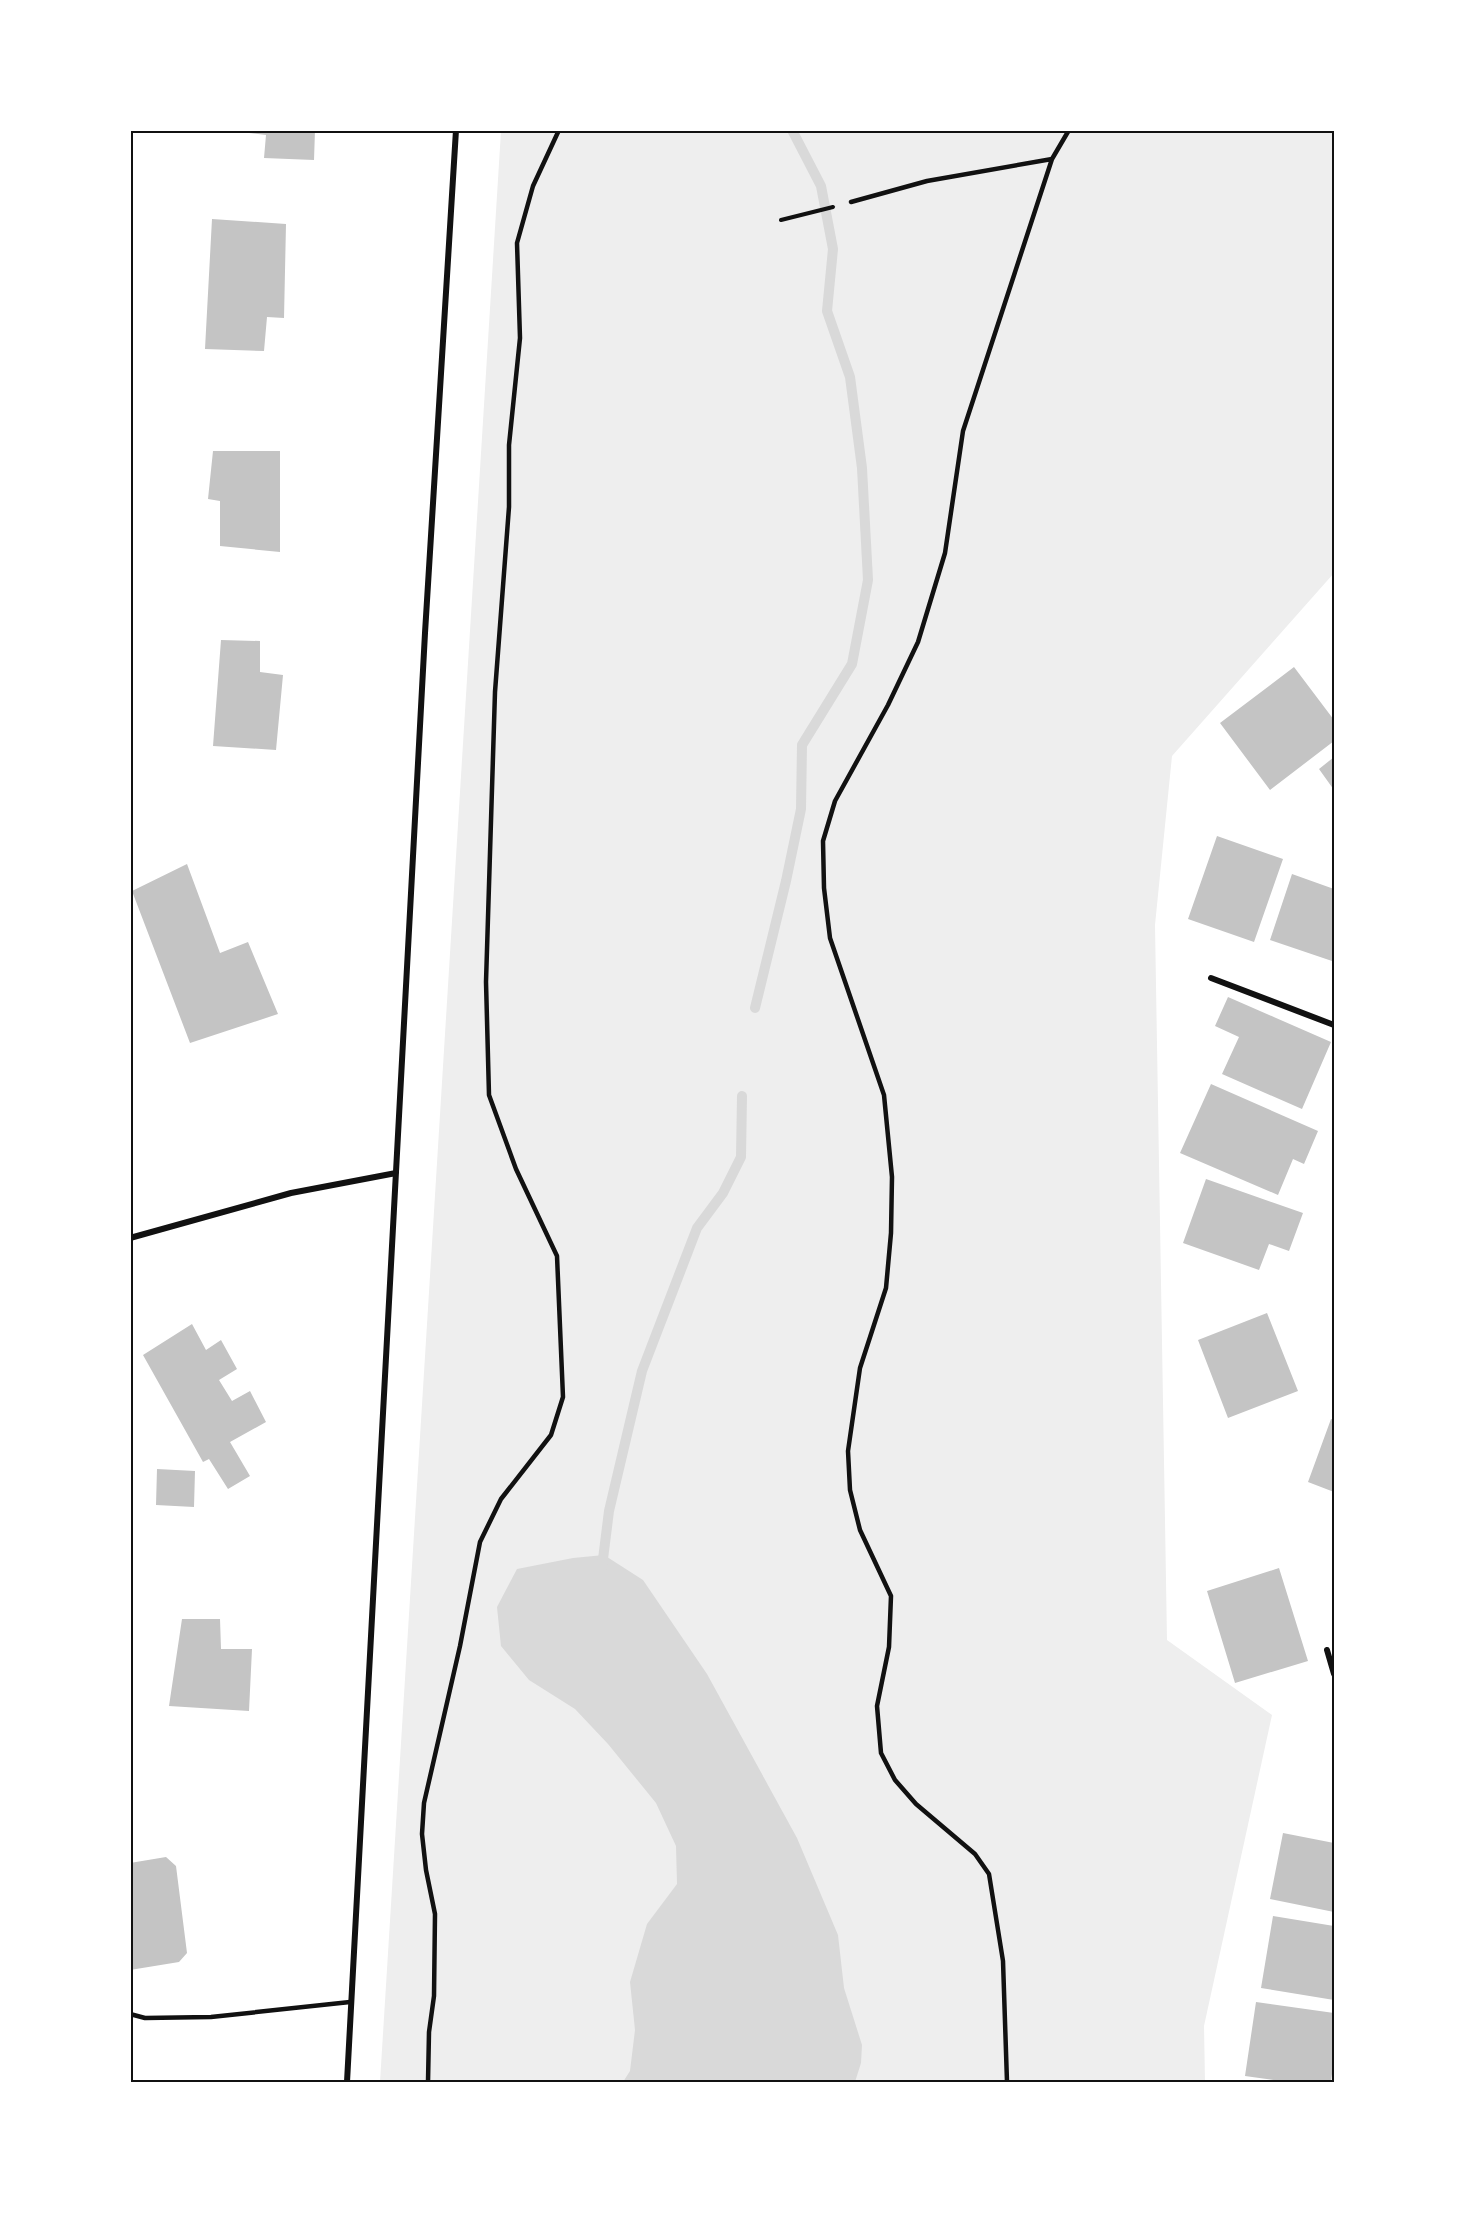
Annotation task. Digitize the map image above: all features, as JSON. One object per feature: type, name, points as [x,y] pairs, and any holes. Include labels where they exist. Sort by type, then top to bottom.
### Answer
[{"type":"street","points":[[347,2082],[425,644],[456,130]]},
{"type":"street","points":[[1211,978],[1335,1025]]},
{"type":"street","points":[[130,1238],[291,1193],[396,1173]]},
{"type":"street","points":[[1327,1650],[1335,1674]]},
{"type":"lane","points":[[428,2082],[429,2032],[434,1996],[435,1914],[426,1870],[422,1834],[424,1803],[460,1646],[480,1542],[501,1499],[551,1435],[563,1397],[557,1256],[516,1169],[489,1095],[486,982],[495,692],[508,529],[509,445],[520,338],[517,243],[533,186],[559,130]]},
{"type":"lane","points":[[1007,2082],[1003,1961],[989,1874],[975,1854],[916,1804],[895,1780],[881,1753],[877,1706],[889,1647],[891,1596],[860,1530],[850,1490],[848,1451],[860,1368],[886,1288],[891,1233],[892,1177],[884,1095],[830,938],[824,888],[823,841],[835,801],[888,705],[918,642],[945,553],[963,431],[1052,159],[1068,130]]},
{"type":"lane","points":[[851,202],[927,180],[1052,159]]},
{"type":"lane","points":[[130,2014],[145,2018],[211,2017],[350,2002]]},
{"type":"path","points":[[781,220],[851,202]]},
{"type":"shaded area","points":[[501,131],[1334,131],[1334,573],[1172,756],[1155,925],[1167,1640],[1272,1715],[1204,2026],[1205,2082],[380,2082]]},
{"type":"shaded area","points":[[604,1555],[643,1580],[707,1674],[797,1838],[838,1935],[844,1988],[862,2045],[861,2063],[855,2082],[623,2082],[630,2071],[635,2030],[630,1982],[647,1924],[677,1884],[676,1846],[656,1803],[608,1744],[575,1709],[529,1680],[501,1646],[497,1607],[517,1569],[573,1558]]},
{"type":"building","points":[[240,130],[315,130],[314,160],[264,158],[266,135],[240,132]]},
{"type":"building","points":[[212,219],[286,224],[284,318],[267,317],[264,351],[205,349]]},
{"type":"building","points":[[213,451],[280,451],[280,552],[220,546],[220,501],[208,499]]},
{"type":"building","points":[[221,640],[260,641],[260,672],[283,675],[276,750],[213,746]]},
{"type":"building","points":[[1294,667],[1334,720],[1334,741],[1270,790],[1220,723]]},
{"type":"building","points":[[1334,757],[1334,790],[1319,769]]},
{"type":"building","points":[[1217,836],[1283,859],[1254,942],[1188,919]]},
{"type":"building","points":[[187,864],[220,953],[248,942],[278,1014],[190,1043],[132,891]]},
{"type":"building","points":[[1292,874],[1334,889],[1334,954],[1332,961],[1270,940]]},
{"type":"building","points":[[1228,997],[1331,1042],[1302,1109],[1222,1074],[1239,1037],[1215,1026]]},
{"type":"building","points":[[1211,1084],[1318,1131],[1304,1164],[1293,1159],[1278,1195],[1180,1153]]},
{"type":"building","points":[[1206,1179],[1303,1213],[1289,1251],[1269,1244],[1259,1270],[1183,1243]]},
{"type":"building","points":[[1267,1313],[1298,1391],[1228,1418],[1198,1340]]},
{"type":"building","points":[[192,1324],[206,1350],[221,1340],[237,1369],[219,1380],[232,1401],[250,1391],[266,1422],[230,1442],[250,1476],[228,1489],[209,1459],[203,1462],[143,1355]]},
{"type":"building","points":[[1331,1419],[1334,1420],[1334,1492],[1308,1482]]},
{"type":"building","points":[[157,1469],[195,1471],[194,1507],[156,1505]]},
{"type":"building","points":[[1279,1568],[1308,1661],[1235,1683],[1207,1591]]},
{"type":"building","points":[[182,1619],[220,1619],[221,1649],[252,1649],[249,1711],[169,1706]]},
{"type":"building","points":[[1283,1833],[1334,1843],[1334,1912],[1270,1899]]},
{"type":"building","points":[[166,1857],[176,1866],[187,1953],[179,1962],[130,1970],[130,1863]]},
{"type":"building","points":[[1273,1916],[1334,1926],[1334,2000],[1261,1988]]},
{"type":"building","points":[[1256,2002],[1334,2013],[1334,2058],[1331,2082],[1288,2082],[1245,2076]]},
{"type":"waterway","points":[[755,1008],[801,809],[802,745],[852,664],[868,580],[862,468],[850,377],[827,311],[833,249],[821,186],[792,130]]},
{"type":"waterway","points":[[602,1567],[609,1511],[642,1371],[697,1228],[723,1193],[741,1157],[742,1096]]}]
